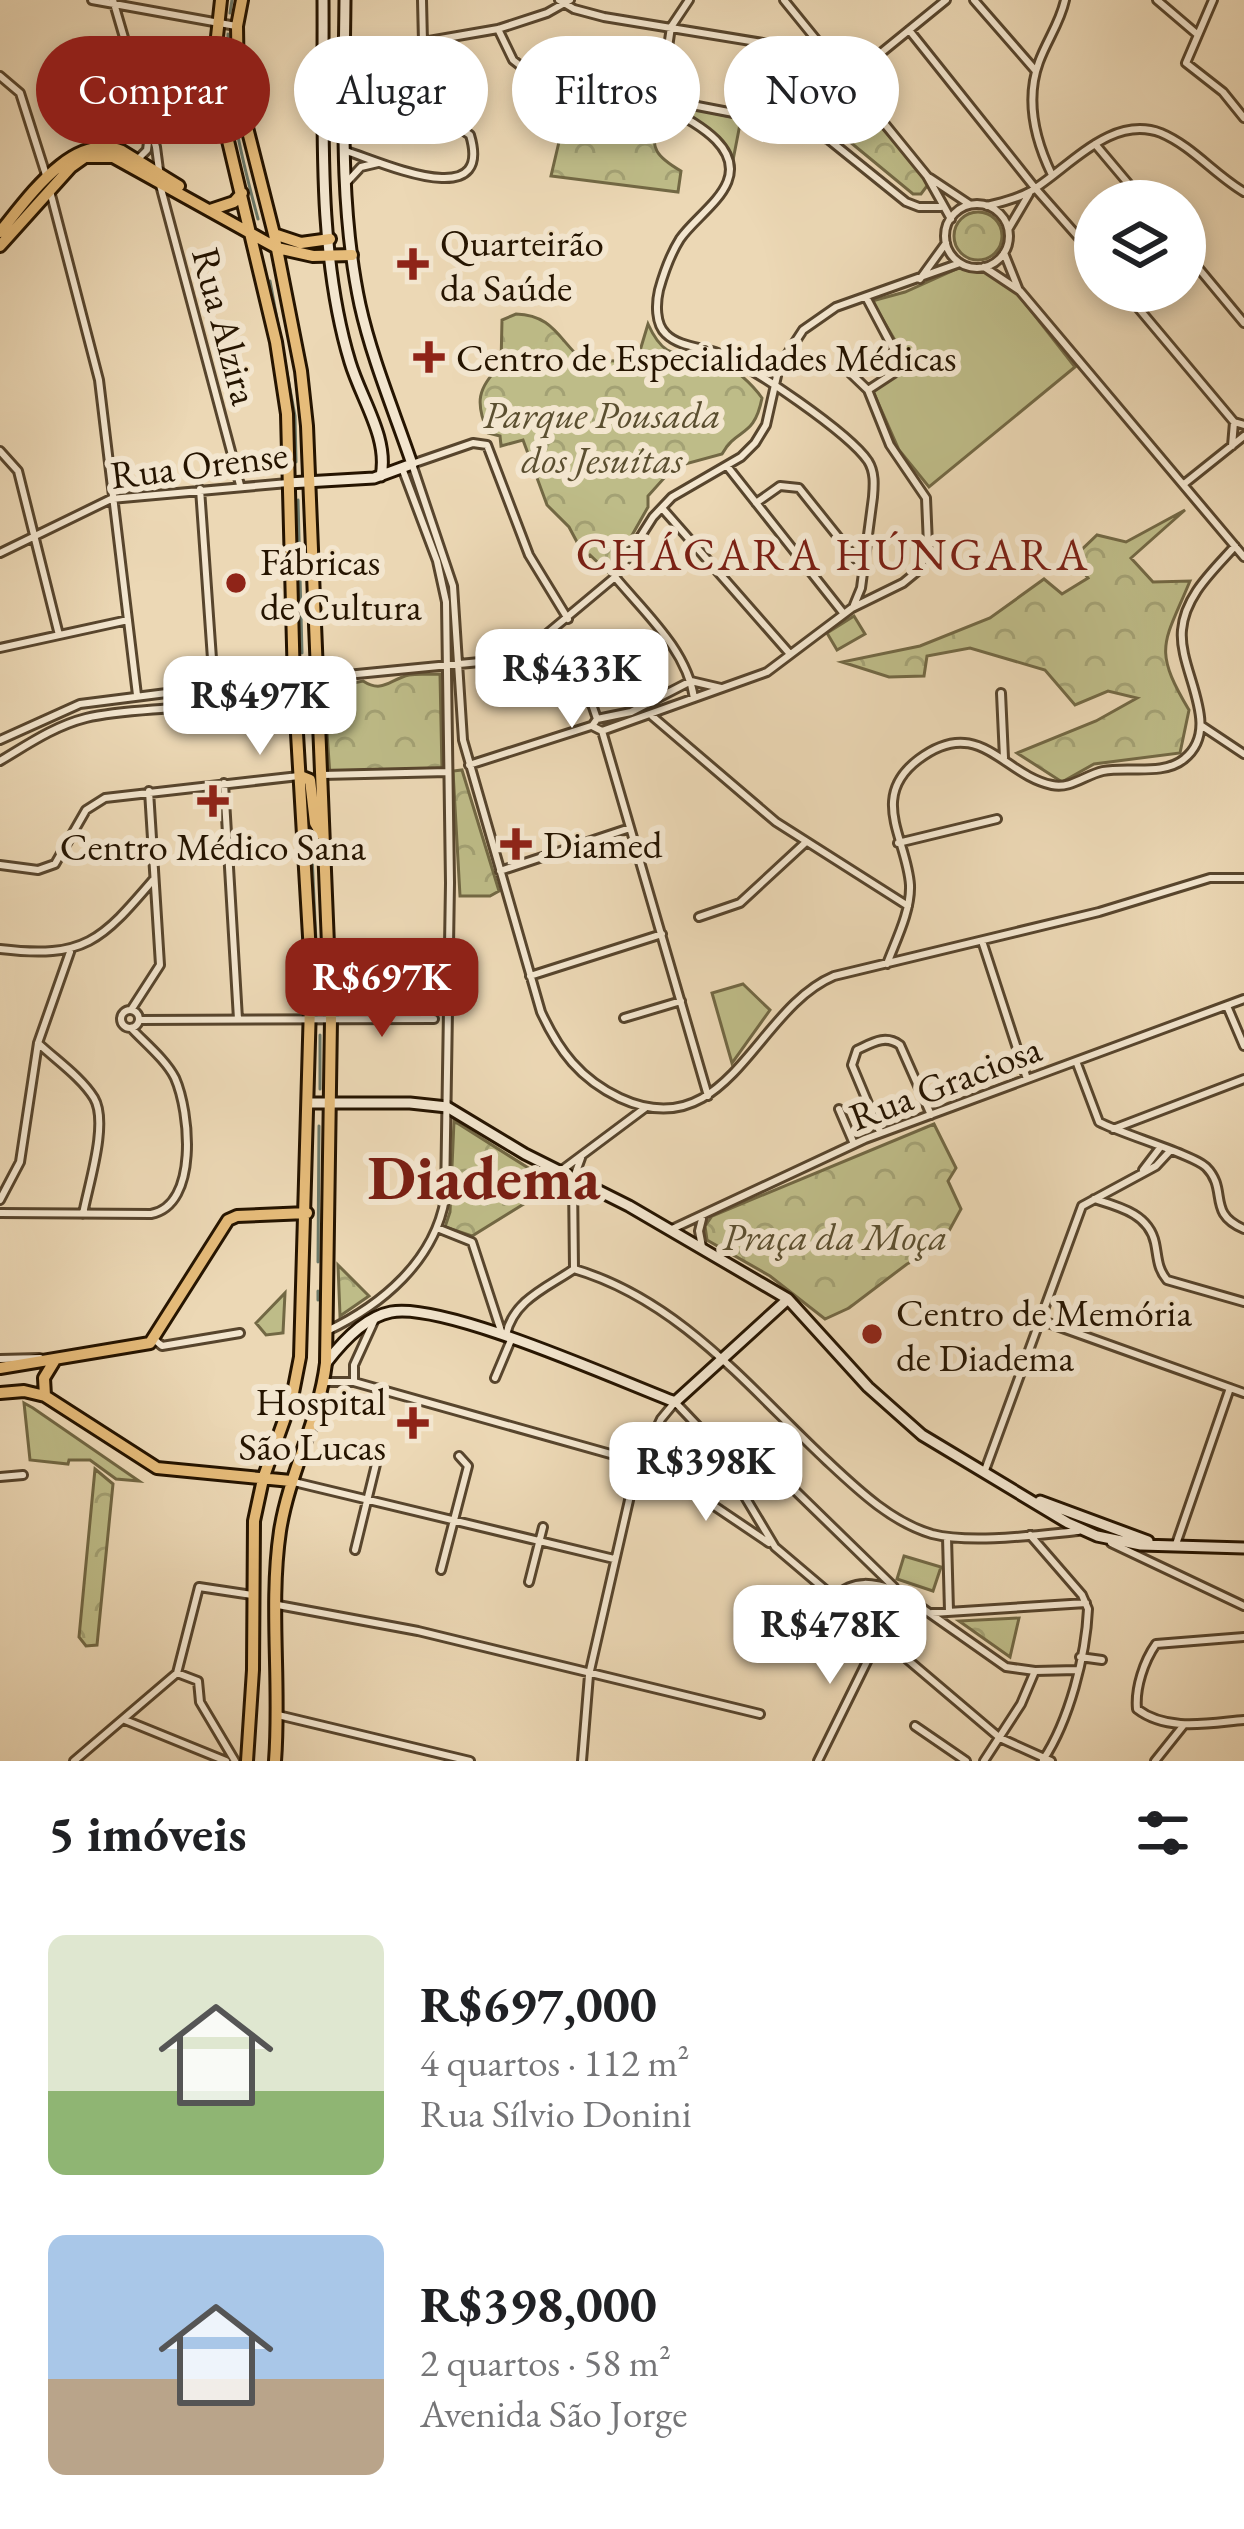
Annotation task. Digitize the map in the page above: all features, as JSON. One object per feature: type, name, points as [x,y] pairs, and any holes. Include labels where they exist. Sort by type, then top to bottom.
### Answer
[{"type":"main road","points":[[220,0],[219,103],[284,385],[310,1018],[302,1340],[292,1398],[263,1480],[253,1536],[247,1761]]},
{"type":"main road","points":[[242,0],[238,26],[241,105],[274,234],[301,371],[310,482],[331,1019],[326,1363],[291,1481],[278,1549],[274,1761]]},
{"type":"main road","points":[[323,0],[323,36]]},
{"type":"main road","points":[[345,0],[352,254],[365,329],[407,466]]},
{"type":"main road","points":[[326,144],[331,256],[343,335],[383,449],[380,476]]},
{"type":"main road","points":[[332,144],[346,151]]},
{"type":"main road","points":[[0,246],[70,156],[86,148],[112,147],[155,176]]},
{"type":"main road","points":[[0,232],[78,161],[96,155],[113,157],[178,184],[184,194],[251,235],[274,234],[331,256],[352,254]]},
{"type":"main road","points":[[209,211],[234,202],[242,193]]},
{"type":"main road","points":[[251,235],[263,230],[301,244],[330,239]]},
{"type":"main road","name":"Rua Orense","points":[[288,483],[380,476],[407,466]]},
{"type":"main road","points":[[300,776],[310,780],[314,823],[324,838]]},
{"type":"main road","points":[[309,1103],[447,1107],[788,1299],[854,1373],[910,1426],[1083,1530],[1160,1546],[1244,1548]]},
{"type":"main road","points":[[0,1368],[155,1340],[213,1227],[237,1216],[307,1213]]},
{"type":"main road","points":[[326,1363],[350,1335],[375,1319],[390,1312],[410,1312],[506,1338],[675,1402],[788,1299]]},
{"type":"main road","points":[[45,1396],[43,1382],[52,1360]]},
{"type":"main road","points":[[0,1390],[43,1382]]},
{"type":"main road","points":[[0,1390],[45,1396],[157,1468],[291,1481]]},
{"type":"main road","points":[[1029,1498],[1160,1546]]},
{"type":"main road","points":[[1083,1530],[1111,1530]]},
{"type":"street","points":[[92,0],[140,4],[238,26]]},
{"type":"street","points":[[422,0],[423,36]]},
{"type":"street","points":[[669,36],[689,0]]},
{"type":"street","points":[[784,0],[813,36]]},
{"type":"street","points":[[899,37],[946,0]]},
{"type":"street","points":[[974,0],[1036,72]]},
{"type":"street","points":[[1052,175],[1037,141],[1033,116],[1036,72],[1065,0]]},
{"type":"street","points":[[1156,0],[1198,34]]},
{"type":"street","points":[[1213,0],[1186,63],[1223,92],[1244,118]]},
{"type":"street","points":[[458,36],[547,13],[561,1]]},
{"type":"street","points":[[561,1],[604,17],[724,36]]},
{"type":"street","points":[[547,13],[561,1]]},
{"type":"street","name":"Rua Alzira","points":[[115,3],[124,36]]},
{"type":"street","points":[[498,29],[512,58]]},
{"type":"street","points":[[909,29],[1033,189],[1074,233]]},
{"type":"street","points":[[0,76],[14,85],[24,103],[99,380],[137,695]]},
{"type":"street","points":[[700,107],[828,139],[906,202],[941,207]]},
{"type":"street","points":[[602,731],[767,672],[857,602],[863,568],[874,482],[868,460],[774,383],[714,351],[674,339],[658,322],[656,300],[668,261],[681,238],[726,189],[724,152],[700,129]]},
{"type":"street","points":[[927,176],[970,205],[987,206],[1033,189],[1114,134],[1154,131],[1178,141],[1244,191]]},
{"type":"street","points":[[899,141],[927,176],[950,219]]},
{"type":"street","points":[[137,160],[148,144]]},
{"type":"street","name":"Rua Alzira","points":[[155,144],[155,176],[240,485]]},
{"type":"street","points":[[346,151],[441,180],[456,179],[470,169],[471,144]]},
{"type":"street","points":[[1095,144],[1125,180]]},
{"type":"street","points":[[348,181],[362,167],[382,163]]},
{"type":"street","points":[[1020,291],[1004,253],[1008,229],[1033,189]]},
{"type":"street","points":[[920,280],[946,243],[950,219],[970,205]]},
{"type":"street","points":[[987,206],[1000,214],[1008,229]]},
{"type":"street","points":[[946,243],[960,263]]},
{"type":"street","points":[[984,267],[1004,253]]},
{"type":"street","points":[[0,761],[83,718],[200,704],[316,678],[490,661],[530,649],[615,577],[672,497],[741,458],[766,425],[774,383],[787,351],[803,330],[821,315],[960,263],[984,267],[1020,291],[1244,557]]},
{"type":"street","points":[[1206,277],[1244,323]]},
{"type":"street","points":[[866,297],[903,363],[902,370],[868,391]]},
{"type":"street","points":[[1142,312],[1234,422],[1244,425]]},
{"type":"street","points":[[842,365],[868,391],[890,445],[926,499],[928,545],[914,576],[848,611]]},
{"type":"street","points":[[1232,446],[1234,422]]},
{"type":"street","points":[[1184,484],[1244,436]]},
{"type":"street","points":[[327,1331],[390,1291],[413,1267],[437,1228],[445,1199],[453,586],[407,466],[464,445],[487,445],[529,555],[568,619]]},
{"type":"street","points":[[0,452],[18,471],[58,635]]},
{"type":"street","points":[[727,466],[848,611]]},
{"type":"street","name":"Rua Orense","points":[[0,553],[111,499],[288,483]]},
{"type":"street","points":[[755,503],[780,486],[794,484],[863,568]]},
{"type":"street","points":[[200,489],[214,687]]},
{"type":"street","points":[[662,508],[791,655]]},
{"type":"street","points":[[887,964],[908,906],[910,885],[892,799],[914,762],[936,748],[979,746],[1055,786],[1101,772],[1170,767],[1190,754],[1202,726],[1183,654],[1182,629],[1196,592],[1235,546]]},
{"type":"street","points":[[615,577],[677,653],[694,698]]},
{"type":"street","points":[[0,648],[128,620]]},
{"type":"street","points":[[530,649],[553,658],[573,674],[586,691],[594,722],[602,731],[708,1096]]},
{"type":"street","points":[[452,665],[469,765],[530,976],[556,1045],[577,1071],[603,1090],[646,1108],[708,1096],[748,1060],[799,996],[834,976],[1210,878],[1244,878]]},
{"type":"street","points":[[469,765],[625,714],[691,681],[721,688]]},
{"type":"street","points":[[0,740],[63,710],[137,695],[214,687],[250,692]]},
{"type":"street","points":[[198,689],[200,704]]},
{"type":"street","points":[[1001,693],[1004,758]]},
{"type":"street","points":[[649,703],[652,716],[776,822],[908,906]]},
{"type":"street","points":[[1202,726],[1244,754]]},
{"type":"street","points":[[322,775],[448,772]]},
{"type":"street","points":[[0,865],[38,870],[56,865],[74,827],[105,798],[300,776]]},
{"type":"street","points":[[224,783],[238,1019]]},
{"type":"street","points":[[0,1213],[160,1212],[176,1195],[187,1160],[176,1082],[122,1019],[160,965],[149,790]]},
{"type":"street","points":[[898,843],[997,819]]},
{"type":"street","points":[[500,871],[630,828]]},
{"type":"street","points":[[700,916],[740,903],[806,842]]},
{"type":"street","points":[[0,949],[70,952],[109,929],[155,878]]},
{"type":"street","points":[[530,976],[662,934]]},
{"type":"street","points":[[982,941],[1027,1079]]},
{"type":"street","points":[[0,1200],[20,1162],[38,1043],[70,952]]},
{"type":"street","name":"Rua Graciosa","points":[[670,1230],[880,1133],[1244,999]]},
{"type":"street","points":[[624,1018],[680,1001]]},
{"type":"street","points":[[1227,1006],[1244,1046]]},
{"type":"street","points":[[131,1010],[139,1020]]},
{"type":"street","points":[[131,1028],[139,1020],[434,1019]]},
{"type":"street","points":[[880,1133],[852,1065],[857,1050],[877,1040],[893,1040],[900,1046],[931,1115]]},
{"type":"street","points":[[38,1043],[82,1083],[99,1109],[83,1214]]},
{"type":"street","points":[[1076,1061],[1099,1122],[1199,1162],[1213,1176],[1221,1214],[1244,1229]]},
{"type":"street","points":[[1112,1129],[1244,1079]]},
{"type":"street","points":[[558,1172],[646,1108]]},
{"type":"street","points":[[839,1109],[854,1144]]},
{"type":"street","points":[[1141,1173],[1159,1148]]},
{"type":"street","points":[[984,1473],[1078,1213],[1091,1198],[1161,1163],[1169,1152]]},
{"type":"street","points":[[574,1269],[573,1180],[581,1158]]},
{"type":"street","points":[[1091,1198],[1144,1219],[1160,1272],[1167,1280],[1244,1302]]},
{"type":"street","points":[[703,1249],[699,1231],[704,1216]]},
{"type":"street","points":[[437,1228],[472,1242],[506,1338]]},
{"type":"street","points":[[495,1378],[512,1316],[574,1269]]},
{"type":"street","points":[[574,1269],[611,1282],[671,1315],[863,1495],[919,1528],[947,1536],[1083,1530]]},
{"type":"street","points":[[354,1382],[354,1365],[375,1319]]},
{"type":"street","points":[[1040,1320],[1244,1393]]},
{"type":"street","points":[[155,1340],[162,1346],[240,1333]]},
{"type":"street","points":[[0,1359],[52,1360]]},
{"type":"street","points":[[324,1382],[354,1382],[639,1462]]},
{"type":"street","points":[[1175,1547],[1230,1388]]},
{"type":"street","points":[[582,1761],[590,1676],[633,1485],[639,1462],[675,1402],[711,1440],[739,1509],[775,1547]]},
{"type":"street","points":[[733,1430],[898,1592],[928,1613],[1006,1666],[1077,1670]]},
{"type":"street","points":[[651,1440],[650,1456],[658,1468],[739,1509],[775,1547],[1000,1738],[1046,1760],[1063,1726],[1087,1603],[1030,1535]]},
{"type":"street","points":[[355,1550],[378,1456]]},
{"type":"street","points":[[441,1570],[467,1466],[459,1456]]},
{"type":"street","points":[[633,1485],[645,1472],[658,1468]]},
{"type":"street","points":[[0,1477],[22,1474]]},
{"type":"street","points":[[291,1481],[615,1560]]},
{"type":"street","points":[[529,1582],[542,1527]]},
{"type":"street","points":[[947,1536],[949,1611]]},
{"type":"street","points":[[1097,1536],[1244,1606]]},
{"type":"street","points":[[835,1598],[854,1584],[870,1582],[898,1592]]},
{"type":"street","points":[[74,1761],[177,1673],[197,1589],[207,1586],[252,1595]]},
{"type":"street","points":[[928,1613],[1087,1603]]},
{"type":"street","points":[[278,1605],[418,1631],[760,1714]]},
{"type":"street","points":[[818,1761],[880,1635]]},
{"type":"street","points":[[1244,1637],[1160,1642],[1143,1671],[1137,1709],[1184,1725],[1244,1720]]},
{"type":"street","points":[[1080,1657],[1102,1660]]},
{"type":"street","points":[[984,1761],[1036,1671]]},
{"type":"street","points":[[177,1673],[198,1681],[200,1702],[231,1761]]},
{"type":"street","points":[[278,1715],[470,1761]]},
{"type":"street","points":[[124,1720],[231,1761]]},
{"type":"street","points":[[1155,1761],[1184,1725]]},
{"type":"street","points":[[915,1726],[966,1761]]},
{"type":"green space","points":[[700,110],[724,115],[724,144],[736,144],[728,186],[725,153],[700,125]]},
{"type":"green space","points":[[559,144],[655,144],[663,158],[681,171],[678,192],[551,176]]},
{"type":"green space","points":[[852,144],[896,144],[925,177],[927,186],[921,194],[913,194]]},
{"type":"green space","points":[[978,212],[995,219],[1002,236],[995,253],[978,260],[961,253],[954,236],[961,219]]},
{"type":"green space","points":[[961,267],[984,271],[1018,294],[1075,367],[929,487],[899,450],[872,389],[911,368],[872,301]]},
{"type":"green space","name":"Parque Pousada dos Jesuítas","points":[[516,314],[546,323],[582,360],[617,361],[639,354],[648,324],[669,351],[724,364],[762,398],[750,427],[722,454],[674,467],[648,496],[648,507],[610,574],[590,555],[586,559],[569,527],[547,505],[523,440],[501,446],[500,436],[488,433],[484,422],[481,396],[501,365],[502,320]]},
{"type":"green space","points":[[1185,510],[1131,558],[1153,582],[1190,581],[1166,646],[1170,673],[1189,710],[1180,753],[1094,764],[1062,782],[1017,753],[1096,721],[1137,698],[1108,691],[1075,705],[1045,670],[970,648],[927,656],[924,676],[889,677],[842,662],[920,646],[990,618],[1044,579],[1062,594],[1088,578],[1073,558],[1097,535],[1126,542]]},
{"type":"green space","points":[[854,616],[865,634],[837,650],[827,633]]},
{"type":"green space","points":[[440,674],[442,770],[330,776],[324,689],[363,681],[381,686],[409,675]]},
{"type":"green space","points":[[462,770],[499,891],[490,896],[460,896],[453,771]]},
{"type":"green space","points":[[743,984],[770,1010],[732,1063],[712,993]]},
{"type":"green space","points":[[454,1121],[549,1181],[548,1189],[472,1236],[445,1227],[450,1212]]},
{"type":"green space","name":"Praça da Moça","points":[[934,1124],[956,1168],[948,1181],[961,1209],[939,1249],[907,1264],[849,1308],[825,1319],[770,1276],[707,1240],[705,1226],[712,1216]]},
{"type":"green space","points":[[338,1265],[369,1296],[340,1316]]},
{"type":"green space","points":[[285,1293],[283,1333],[266,1335],[256,1323]]},
{"type":"green space","points":[[24,1403],[139,1481],[116,1479],[90,1460],[69,1460],[68,1464],[30,1460]]},
{"type":"green space","points":[[95,1469],[113,1484],[97,1645],[86,1646],[79,1637]]},
{"type":"green space","points":[[904,1556],[941,1567],[933,1591],[897,1579]]},
{"type":"green space","points":[[1019,1618],[1010,1657],[959,1621]]},
{"type":"waterway","points":[[230,13],[232,0]]},
{"type":"waterway","points":[[228,34],[236,127],[258,219]]},
{"type":"waterway","points":[[270,281],[295,416],[296,462]]},
{"type":"waterway","points":[[298,500],[302,653]]},
{"type":"waterway","points":[[311,834],[318,986]]},
{"type":"waterway","points":[[320,1035],[320,1089]]},
{"type":"waterway","points":[[318,1262],[319,1126]]},
{"type":"waterway","points":[[318,1291],[318,1300]]},
{"type":"place","name":"Quarteirão da Saúde","points":[[413,264]]},
{"type":"place","name":"Centro de Especialidades Médicas","points":[[429,357]]},
{"type":"place","name":"Fábricas de Cultura","points":[[236,583]]},
{"type":"place","name":"Centro Médico Sana","points":[[213,801]]},
{"type":"place","name":"Diamed","points":[[516,844]]},
{"type":"place","name":"Centro de Memória de Diadema","points":[[872,1334]]},
{"type":"place","name":"Hospital São Lucas","points":[[413,1423]]},
{"type":"district","name":"CHÁCARA HÚNGARA","points":[[833,554]]},
{"type":"district","name":"Diadema","points":[[484,1177]]}]
